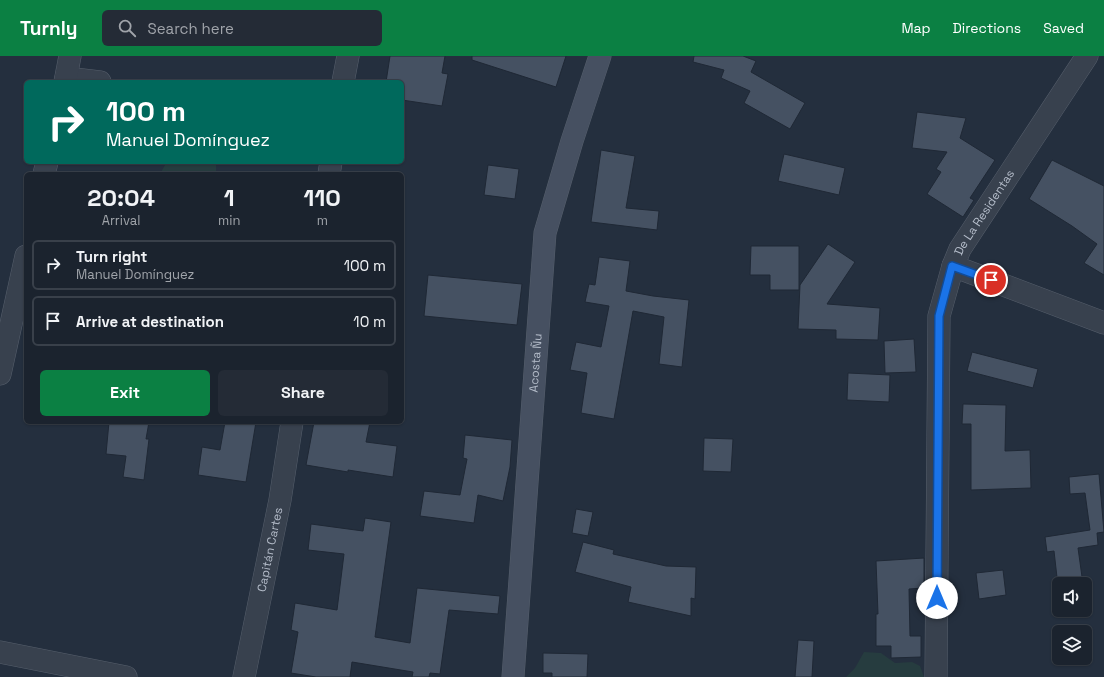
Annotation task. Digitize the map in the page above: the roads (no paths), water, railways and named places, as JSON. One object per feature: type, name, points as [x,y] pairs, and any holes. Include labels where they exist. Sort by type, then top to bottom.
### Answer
[{"type":"street","points":[[65,80],[70,56]]},
{"type":"street","points":[[344,80],[348,56]]},
{"type":"street","name":"Acosta Ñu","points":[[513,677],[545,233],[572,141],[600,56]]},
{"type":"street","name":"De La Residentas","points":[[936,677],[939,316],[952,266],[960,249],[1087,56]]},
{"type":"street","points":[[0,374],[24,265]]},
{"type":"street","points":[[952,266],[1104,323]]},
{"type":"street","name":"Capitán Cartes","points":[[244,677],[280,500],[292,424]]},
{"type":"street","points":[[0,652],[126,677]]}]
